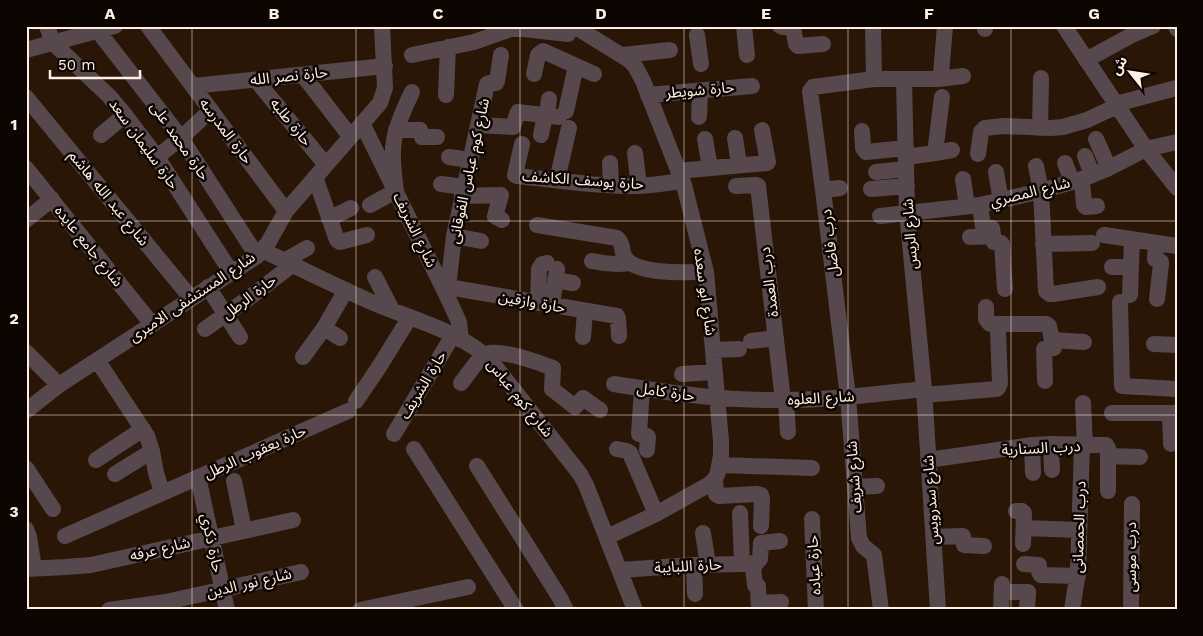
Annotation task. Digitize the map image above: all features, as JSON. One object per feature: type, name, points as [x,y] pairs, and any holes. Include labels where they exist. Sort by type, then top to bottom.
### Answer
[{"type":"street","name":"حارة سليمان سعد","points":[[47,26],[53,43],[113,100],[125,115],[156,157],[231,272]]},
{"type":"street","points":[[26,50],[115,26]]},
{"type":"street","name":"حارة المدرسه","points":[[148,26],[286,211]]},
{"type":"street","name":"شارع المستشفى الاميرى","points":[[26,411],[59,385],[259,253],[272,236],[286,211],[384,95],[385,66],[382,26]]},
{"type":"street","points":[[744,26],[747,55]]},
{"type":"street","points":[[780,26],[793,28],[798,46],[824,44]]},
{"type":"street","points":[[873,26],[874,79],[938,79],[963,76]]},
{"type":"street","points":[[938,79],[941,74],[945,26]]},
{"type":"street","points":[[1064,26],[1146,150],[1177,188]]},
{"type":"street","points":[[1086,60],[1124,39],[1153,26]]},
{"type":"street","points":[[412,55],[474,42],[505,31],[518,29],[570,29],[561,59]]},
{"type":"street","name":"شارع ابو سعده","points":[[570,29],[622,55],[635,66],[644,81],[680,176],[706,272],[721,441],[717,472]]},
{"type":"street","name":"حارة محمد على","points":[[98,31],[181,138],[259,253]]},
{"type":"street","points":[[701,64],[702,32]]},
{"type":"street","points":[[446,95],[448,47]]},
{"type":"street","points":[[622,55],[670,50]]},
{"type":"street","points":[[534,74],[538,55],[543,51],[594,74]]},
{"type":"street","name":"شارع كوم عباس الفوقانى","points":[[448,291],[454,236],[487,84],[496,83],[497,81],[501,55]]},
{"type":"street","name":"حارة نصر الله","points":[[193,86],[385,66]]},
{"type":"street","points":[[540,135],[557,109],[576,66]]},
{"type":"street","points":[[302,75],[350,136]]},
{"type":"street","points":[[1040,78],[1040,128]]},
{"type":"street","name":"درب فاضل","points":[[848,397],[824,190],[823,142],[810,92],[814,87],[874,79]]},
{"type":"street","name":"شارع الريس","points":[[904,79],[907,212],[924,392]]},
{"type":"street","name":"حارة طلبه","points":[[256,80],[326,165]]},
{"type":"street","name":"حارة شويطر","points":[[648,95],[752,86]]},
{"type":"street","points":[[978,154],[981,132],[979,129],[1019,126],[1040,128],[1063,127],[1087,120],[1117,105],[1176,88]]},
{"type":"street","points":[[699,117],[700,90]]},
{"type":"street","points":[[370,205],[396,191],[393,149],[396,130],[412,92]]},
{"type":"street","name":"شارع عبد الله هاشم","points":[[26,97],[191,298]]},
{"type":"street","points":[[935,152],[942,97]]},
{"type":"street","points":[[478,125],[513,127],[517,113],[557,109]]},
{"type":"street","points":[[557,109],[557,180]]},
{"type":"street","points":[[156,157],[181,138],[211,110]]},
{"type":"street","points":[[101,135],[125,115]]},
{"type":"street","name":"شارع الشريف","points":[[362,123],[448,291],[459,322],[457,338]]},
{"type":"street","points":[[396,130],[420,130],[422,137],[437,137]]},
{"type":"street","name":"حارة يوسف الكاشف","points":[[522,144],[516,176],[639,186],[658,184],[710,168],[768,162],[762,130]]},
{"type":"street","points":[[862,132],[863,148],[866,152],[906,158]]},
{"type":"street","points":[[735,138],[739,166]]},
{"type":"street","points":[[705,139],[710,168]]},
{"type":"street","points":[[1096,139],[1109,168]]},
{"type":"street","name":"شارع المصري","points":[[880,216],[1001,201],[1082,178],[1109,168],[1146,150],[1177,142]]},
{"type":"street","points":[[876,172],[906,158],[952,150]]},
{"type":"street","points":[[635,154],[639,186]]},
{"type":"street","points":[[1085,156],[1082,178],[1084,205],[1086,207],[1097,206]]},
{"type":"street","points":[[449,157],[470,160]]},
{"type":"street","points":[[610,163],[612,185]]},
{"type":"street","points":[[1066,163],[1082,178]]},
{"type":"street","points":[[1036,166],[1041,191],[1045,288],[1048,293],[1053,294],[1098,287]]},
{"type":"street","name":"شارع جامع عايده","points":[[26,168],[152,324]]},
{"type":"street","points":[[996,172],[1001,201]]},
{"type":"street","points":[[315,177],[338,241],[367,235]]},
{"type":"street","points":[[963,179],[983,227],[986,229],[992,228],[994,242],[1002,244],[1005,289]]},
{"type":"street","points":[[441,184],[463,192],[501,195],[495,216],[502,220]]},
{"type":"street","name":"درب العمدة","points":[[736,186],[758,186],[788,432]]},
{"type":"street","points":[[872,189],[907,186]]},
{"type":"street","points":[[824,190],[840,188]]},
{"type":"street","points":[[26,220],[52,199]]},
{"type":"street","points":[[329,219],[351,208]]},
{"type":"street","points":[[537,225],[617,238],[622,243],[624,257],[630,263],[640,267],[660,271],[706,272]]},
{"type":"street","points":[[454,236],[481,241]]},
{"type":"street","points":[[970,237],[993,236]]},
{"type":"street","points":[[1043,244],[1098,239],[1132,239],[1177,246]]},
{"type":"street","points":[[1132,239],[1131,267],[1125,298],[1122,386],[1177,388]]},
{"type":"street","points":[[1156,243],[1155,260],[1161,262],[1158,299]]},
{"type":"street","name":"حارة الرطل","points":[[205,330],[253,295],[307,248]]},
{"type":"street","name":"شارع كوم عباس","points":[[259,253],[288,263],[457,338],[484,354],[580,474],[635,610]]},
{"type":"street","points":[[592,261],[603,264],[630,263]]},
{"type":"street","points":[[545,304],[539,269],[542,264],[573,283]]},
{"type":"street","points":[[1112,267],[1131,267]]},
{"type":"street","points":[[375,277],[392,310]]},
{"type":"street","points":[[208,288],[240,337]]},
{"type":"street","points":[[303,357],[324,328],[346,290]]},
{"type":"street","name":"حارة وازقين","points":[[448,291],[617,316],[619,336]]},
{"type":"street","points":[[986,307],[986,319],[992,324],[1050,326],[1054,348],[1044,349],[1044,381]]},
{"type":"street","points":[[583,337],[585,311]]},
{"type":"street","name":"حارة يعقوب الرطل","points":[[64,536],[352,406],[410,317]]},
{"type":"street","name":"شارع العلوه","points":[[718,398],[785,400],[996,389],[1000,383],[998,327],[1002,324]]},
{"type":"street","points":[[324,328],[340,338]]},
{"type":"street","name":"حارة الشريف","points":[[394,434],[457,338]]},
{"type":"street","points":[[713,350],[776,338]]},
{"type":"street","points":[[1053,340],[1084,342]]},
{"type":"street","points":[[1154,344],[1177,345]]},
{"type":"street","points":[[26,352],[59,385]]},
{"type":"street","points":[[461,383],[484,354],[502,352],[552,367],[552,389],[574,407],[583,398],[600,410]]},
{"type":"street","points":[[97,360],[143,429],[150,443],[162,492]]},
{"type":"street","points":[[682,374],[715,372]]},
{"type":"street","name":"حارة كامل","points":[[614,384],[718,398]]},
{"type":"street","points":[[642,389],[639,434],[648,437],[647,450]]},
{"type":"street","name":"شارع سدرويس","points":[[924,392],[938,610]]},
{"type":"street","name":"شارع شريف","points":[[848,397],[860,541],[862,546],[872,552],[874,556],[881,610]]},
{"type":"street","name":"درب الحمصانى","points":[[1072,610],[1078,576],[1083,403]]},
{"type":"street","points":[[1112,412],[1174,413],[1171,444]]},
{"type":"street","points":[[96,460],[143,429]]},
{"type":"street","points":[[1051,444],[1052,470]]},
{"type":"street","name":"درب السنارية","points":[[928,460],[1051,444],[1107,445],[1108,456]]},
{"type":"street","points":[[1032,445],[1033,473]]},
{"type":"street","points":[[414,448],[516,610]]},
{"type":"street","points":[[617,449],[630,453],[656,514]]},
{"type":"street","points":[[115,474],[152,451]]},
{"type":"street","points":[[1108,491],[1108,456],[1140,457]]},
{"type":"street","points":[[477,466],[566,610]]},
{"type":"street","points":[[26,468],[53,509]]},
{"type":"street","points":[[607,537],[701,490],[717,472],[812,468]]},
{"type":"street","points":[[717,472],[717,496],[757,494],[768,498],[761,526]]},
{"type":"street","name":"حارة ذكري","points":[[198,477],[227,610]]},
{"type":"street","points":[[234,480],[244,530]]},
{"type":"street","points":[[855,487],[877,486]]},
{"type":"street","name":"درب موسى","points":[[1131,610],[1132,504]]},
{"type":"street","points":[[1016,511],[1024,513],[1023,536],[1079,530]]},
{"type":"street","points":[[740,514],[749,563],[753,569],[755,585],[758,586],[759,606],[781,602]]},
{"type":"street","name":"حارة عياده","points":[[812,519],[816,610]]},
{"type":"street","name":"شارع عرفه","points":[[30,569],[91,565],[293,520]]},
{"type":"street","points":[[26,529],[29,537],[30,569]]},
{"type":"street","points":[[695,594],[701,565],[703,533]]},
{"type":"street","points":[[934,537],[963,536],[964,545],[984,546]]},
{"type":"street","points":[[749,563],[760,559],[761,543],[780,541]]},
{"type":"street","name":"حارة اللبايبة","points":[[620,570],[749,563]]},
{"type":"street","points":[[1024,564],[1039,565],[1041,575],[1078,576]]},
{"type":"street","name":"شارع نور الدين","points":[[108,610],[166,602],[301,572]]},
{"type":"street","points":[[360,610],[468,588]]},
{"type":"street","points":[[1001,610],[1002,588],[1028,592],[1027,610]]}]
